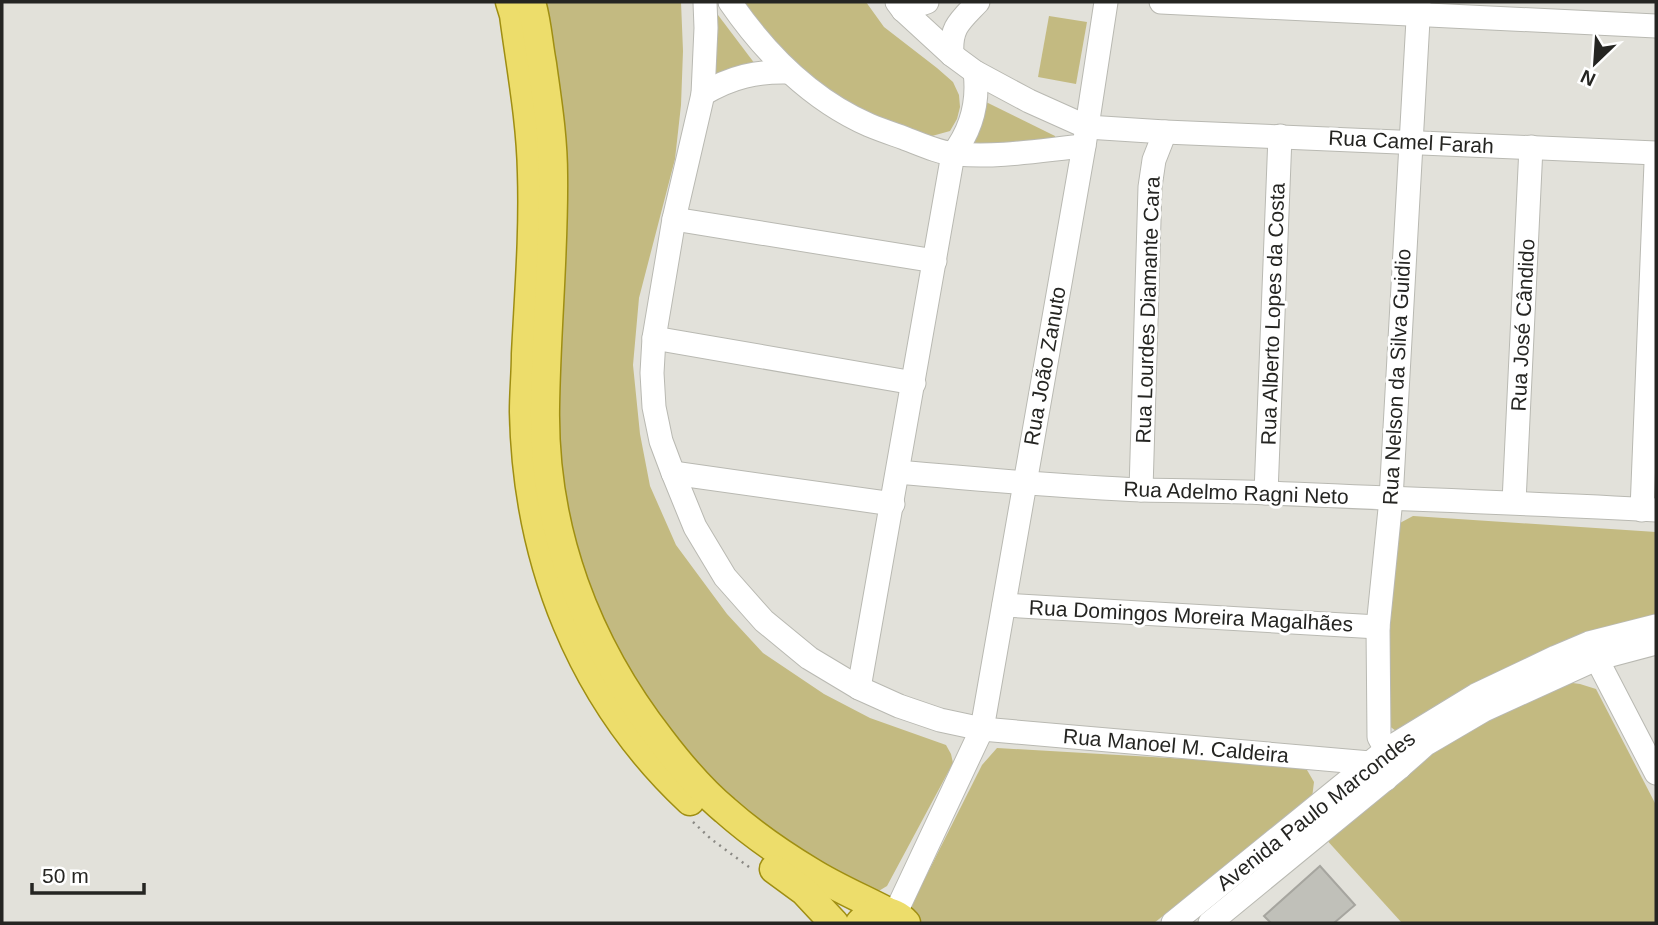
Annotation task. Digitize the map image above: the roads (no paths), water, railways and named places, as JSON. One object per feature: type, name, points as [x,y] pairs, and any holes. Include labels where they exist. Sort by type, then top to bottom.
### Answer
[{"type":"main road","points":[[510,2],[527,102],[532,175],[525,449],[539,538],[560,607],[588,669],[607,701],[654,765],[715,824],[804,891],[834,923]]},
{"type":"main road","points":[[531,2],[547,100],[553,175],[546,448],[549,484],[559,534],[579,600],[606,659],[624,690],[694,780],[724,810],[811,873],[896,916]]},
{"type":"main road","points":[[860,923],[876,912],[896,916]]},
{"type":"street","name":"Rua Manoel M. Caldeira","points":[[705,2],[703,93],[674,219],[654,338],[654,407],[673,473],[695,527],[725,577],[764,621],[809,658],[859,688],[898,706],[940,720],[982,729],[1386,765]]},
{"type":"street","points":[[730,2],[742,20],[789,72],[826,101],[868,125],[912,142],[953,154],[1005,154],[1086,136]]},
{"type":"street","points":[[900,6],[927,2]]},
{"type":"street","points":[[952,55],[953,33],[958,23],[978,2]]},
{"type":"street","name":"Rua João Zanuto","points":[[896,916],[982,729],[1086,136],[1105,2]]},
{"type":"street","points":[[1161,2],[1419,8],[1479,17],[1656,26]]},
{"type":"street","points":[[1479,17],[1497,2]]},
{"type":"street","points":[[900,6],[952,55],[975,72],[1086,136]]},
{"type":"street","name":"Rua Nelson da Silva Guidio","points":[[1386,765],[1379,737],[1378,627],[1391,499],[1419,8]]},
{"type":"street","points":[[703,93],[744,75],[771,71],[789,72]]},
{"type":"street","points":[[859,688],[953,154],[974,116],[977,94],[975,72]]},
{"type":"street","name":"Rua Camel Farah","points":[[1086,136],[1165,132],[1656,153]]},
{"type":"street","name":"Rua Lourdes Diamante Cara","points":[[1141,490],[1150,187],[1154,160],[1165,132]]},
{"type":"street","name":"Rua Alberto Lopes da Costa","points":[[1266,493],[1280,136]]},
{"type":"street","name":"Rua José Cândido","points":[[1514,502],[1531,147]]},
{"type":"street","points":[[1649,510],[1656,163]]},
{"type":"street","points":[[674,219],[935,261]]},
{"type":"street","points":[[654,338],[914,383]]},
{"type":"street","name":"Rua Adelmo Ragni Neto","points":[[898,472],[1025,484],[1141,490],[1514,502],[1649,510]]},
{"type":"street","points":[[673,473],[893,504]]},
{"type":"street","name":"Rua Domingos Moreira Magalhães","points":[[1004,605],[1378,627]]},
{"type":"street","name":"Avenida Paulo Marcondes","points":[[1203,918],[1319,805],[1592,651],[1656,626]]},
{"type":"street","name":"Avenida Paulo Marcondes","points":[[1592,651],[1656,643]]},
{"type":"street","points":[[1592,651],[1656,773]]},
{"type":"street","points":[[1294,757],[1311,763],[1318,770],[1324,791],[1319,805]]},
{"type":"street","name":"Avenida Paulo Marcondes","points":[[1173,923],[1203,918],[1386,765]]}]
